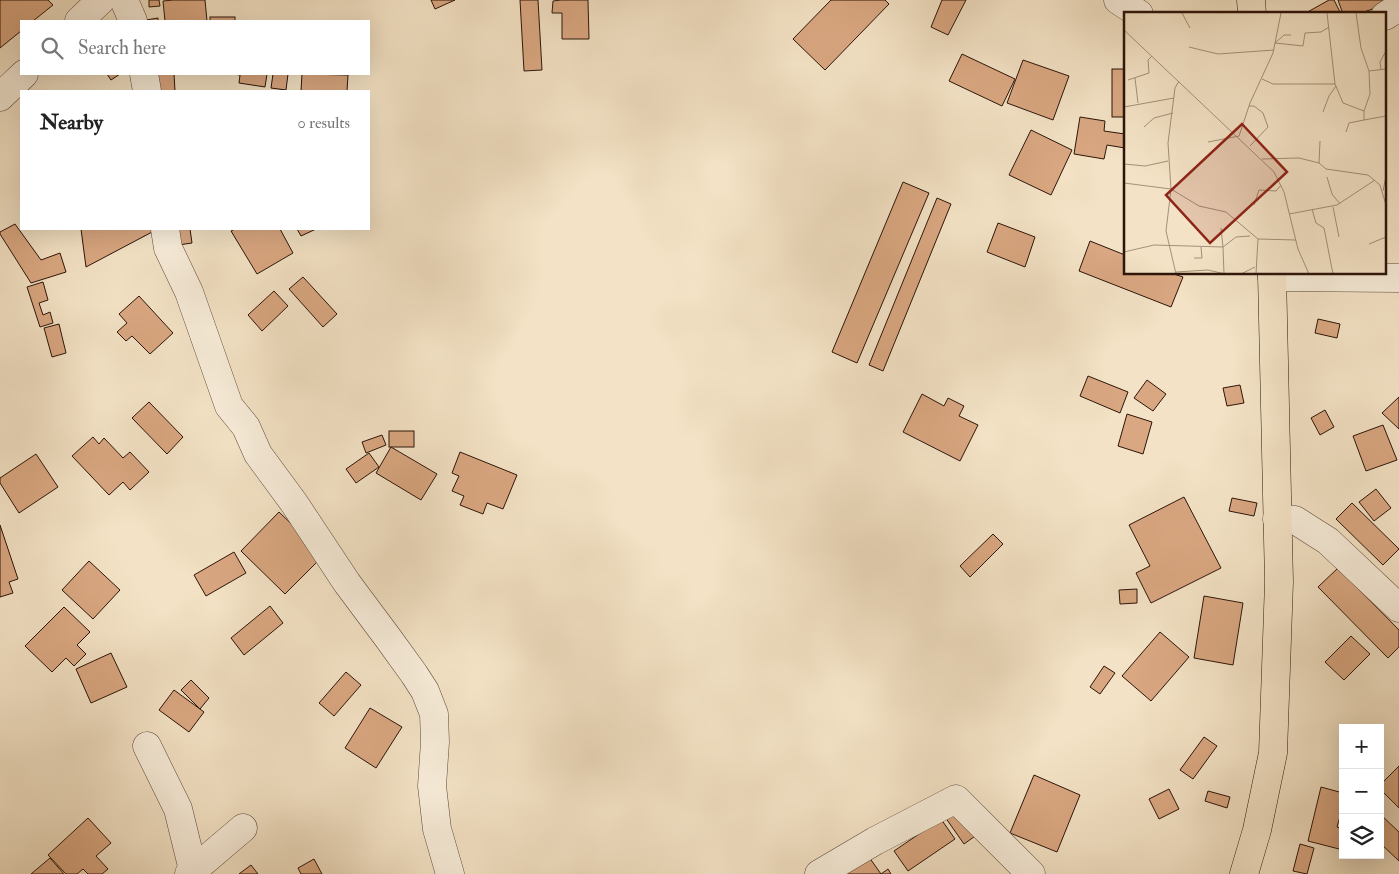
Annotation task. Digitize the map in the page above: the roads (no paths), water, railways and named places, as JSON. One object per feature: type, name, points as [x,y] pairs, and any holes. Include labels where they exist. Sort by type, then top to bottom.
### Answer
[{"type":"main road","points":[[1244,874],[1257,830],[1273,753],[1279,582],[1272,275]]},
{"type":"street","points":[[80,20],[101,0]]},
{"type":"street","points":[[124,0],[133,20]]},
{"type":"street","points":[[1118,0],[1136,12]]},
{"type":"street","points":[[1386,15],[1399,7]]},
{"type":"street","points":[[0,97],[23,75]]},
{"type":"street","points":[[144,75],[147,90]]},
{"type":"street","points":[[165,230],[168,248],[189,292],[229,406],[246,427],[258,454],[294,503],[347,584],[394,645],[424,691],[434,714],[435,742],[432,786],[437,829],[450,874]]},
{"type":"street","points":[[1272,275],[1399,278]]},
{"type":"street","points":[[1278,519],[1295,520],[1328,541],[1399,608]]},
{"type":"street","points":[[147,746],[178,809],[191,872],[243,828]]},
{"type":"street","points":[[819,874],[875,841],[956,799],[1031,874]]}]
